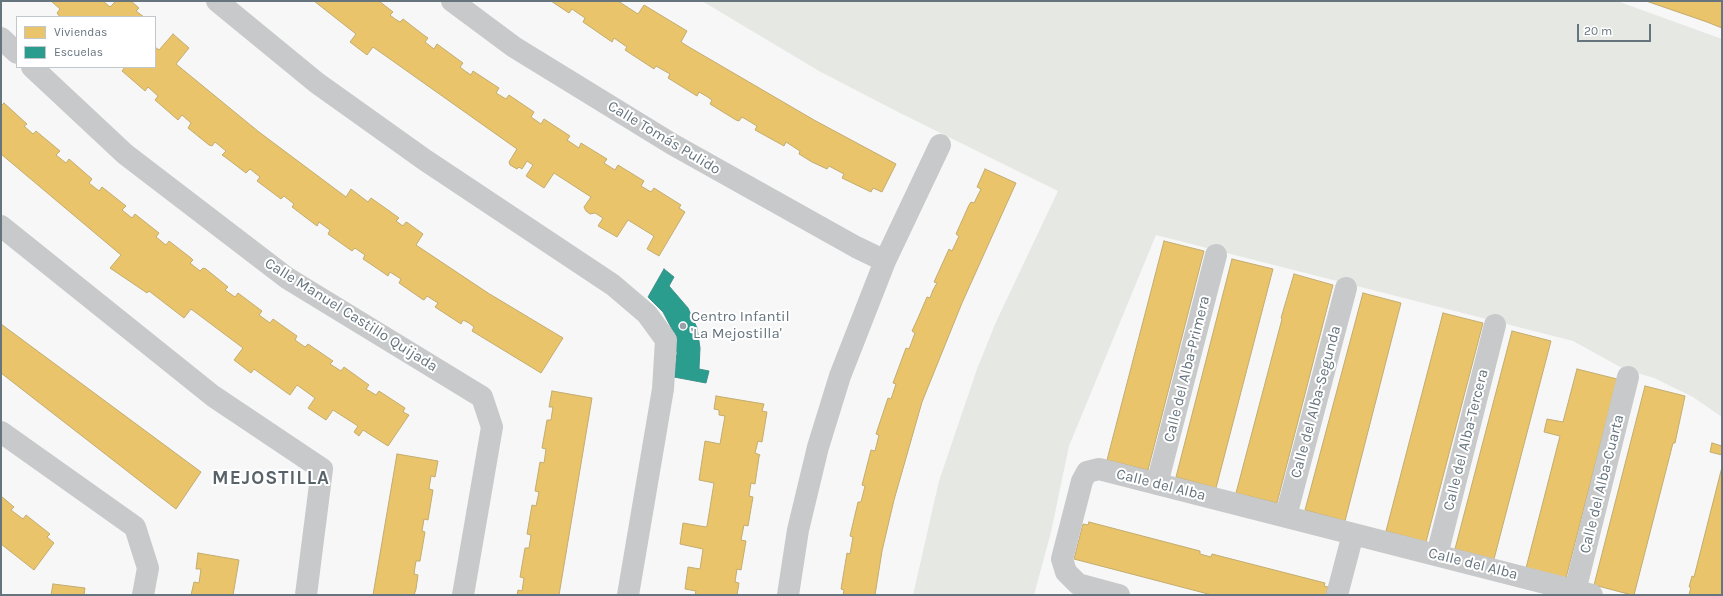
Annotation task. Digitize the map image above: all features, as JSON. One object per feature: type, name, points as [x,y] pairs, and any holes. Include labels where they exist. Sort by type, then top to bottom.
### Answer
[{"type":"street","points":[[217,1],[317,83],[425,160],[613,285],[647,314],[666,340],[663,389],[628,595]]},
{"type":"street","name":"Calle Tomás Pulido","points":[[452,1],[514,46],[672,144],[856,247],[885,261]]},
{"type":"street","points":[[1,38],[16,52]]},
{"type":"street","name":"Calle Manuel Castillo Quijada","points":[[33,68],[125,154],[287,278],[482,397],[492,427],[463,595]]},
{"type":"street","points":[[788,595],[798,530],[818,447],[840,376],[885,261],[940,145]]},
{"type":"street","points":[[1,226],[213,396],[322,469],[306,595]]},
{"type":"street","name":"Calle del Alba-Primera","points":[[1157,484],[1216,255]]},
{"type":"street","name":"Calle del Alba-Segunda","points":[[1286,516],[1346,288]]},
{"type":"street","name":"Calle del Alba-Tercera","points":[[1436,555],[1495,325]]},
{"type":"street","name":"Calle del Alba-Cuarta","points":[[1583,593],[1628,377]]},
{"type":"street","points":[[1,432],[135,527],[148,568],[143,595]]},
{"type":"street","name":"Calle del Alba","points":[[1119,595],[1078,584],[1066,572],[1062,559],[1082,482],[1087,472],[1099,469],[1583,593]]},
{"type":"street","points":[[1337,595],[1353,534]]},
{"type":"shaded area","points":[[702,1],[1617,1],[1722,39],[1722,417],[1693,397],[1654,378],[1624,369],[1573,341],[1156,235],[1069,446],[1051,532],[1034,595],[913,595],[939,481],[977,369],[996,322],[1058,191],[819,71]]},
{"type":"building: Viviendas","points":[[51,1],[103,1],[110,7],[116,1],[131,1],[139,8],[136,11],[143,16],[59,16],[57,13],[60,9]]},
{"type":"building: Viviendas","points":[[314,1],[379,1],[393,12],[390,15],[395,19],[400,22],[403,19],[428,38],[425,42],[434,49],[437,44],[463,63],[460,67],[465,71],[471,75],[473,71],[499,88],[496,93],[506,99],[509,95],[534,112],[531,117],[541,124],[544,119],[570,136],[567,140],[579,148],[581,143],[607,159],[604,163],[615,170],[618,165],[644,181],[641,186],[651,192],[654,188],[681,205],[679,208],[685,212],[659,256],[647,249],[654,236],[628,220],[617,237],[598,226],[603,218],[595,213],[590,214],[584,207],[591,197],[554,173],[544,188],[526,176],[533,165],[527,161],[522,169],[519,167],[517,169],[510,165],[509,162],[517,149],[373,47],[367,55],[350,42],[356,34]]},
{"type":"building: Viviendas","points":[[551,1],[618,1],[638,14],[644,5],[687,31],[681,42],[814,120],[896,164],[882,192],[873,188],[871,192],[842,178],[844,174],[829,166],[827,169],[812,162],[799,154],[800,151],[786,142],[784,146],[755,130],[757,126],[742,117],[739,121],[736,120],[710,104],[712,100],[706,96],[699,92],[697,96],[668,78],[670,74],[656,66],[654,69],[625,50],[627,47],[614,38],[612,42],[583,22],[585,18],[572,9],[569,13]]},
{"type":"building: Viviendas","points":[[1646,1],[1722,1],[1722,28],[1707,22]]},
{"type":"building: Viviendas","points":[[173,34],[189,48],[176,64],[259,132],[346,197],[351,189],[368,202],[371,198],[388,210],[399,218],[396,221],[403,226],[406,222],[408,223],[423,234],[416,245],[488,293],[563,338],[541,373],[472,331],[474,327],[469,323],[463,320],[461,324],[435,307],[438,303],[427,296],[424,300],[422,299],[399,283],[401,279],[390,272],[388,276],[363,259],[365,255],[355,248],[352,251],[328,234],[330,230],[319,222],[317,226],[292,207],[294,204],[284,196],[281,199],[257,181],[260,177],[250,169],[246,173],[222,155],[226,151],[215,142],[212,146],[209,145],[188,128],[191,123],[182,115],[178,120],[155,100],[158,96],[148,87],[145,91],[122,71],[124,68],[156,68],[156,48],[159,50]]},
{"type":"building: Viviendas","points":[[4,103],[27,124],[24,126],[33,134],[36,131],[60,151],[56,155],[66,163],[69,159],[92,179],[89,183],[99,191],[102,187],[126,206],[122,210],[132,218],[135,214],[159,233],[156,237],[166,245],[169,241],[191,258],[193,260],[190,263],[200,271],[203,268],[206,269],[228,287],[225,290],[235,297],[238,293],[262,311],[259,315],[270,323],[273,319],[297,336],[295,340],[305,347],[308,344],[333,361],[330,364],[341,371],[344,367],[369,385],[366,389],[376,395],[379,391],[405,408],[403,412],[409,415],[388,446],[363,430],[359,436],[354,432],[358,426],[333,410],[326,420],[308,408],[315,398],[297,385],[290,395],[254,369],[251,373],[234,360],[243,348],[191,309],[184,318],[149,291],[147,293],[110,268],[121,255],[1,154],[1,106]]},
{"type":"building: Viviendas","points":[[985,169],[1016,183],[962,303],[922,402],[894,500],[882,551],[875,595],[843,595],[844,590],[841,589],[847,553],[850,554],[853,537],[850,536],[858,502],[861,502],[865,486],[862,485],[871,450],[875,451],[879,435],[876,434],[888,398],[891,399],[896,384],[893,383],[906,348],[909,349],[915,333],[912,331],[927,297],[930,298],[937,283],[934,282],[949,249],[952,251],[959,236],[956,234],[969,205],[971,202],[974,203],[981,189],[977,187]]},
{"type":"building: Viviendas","points":[[1164,241],[1204,251],[1148,470],[1107,460]]},
{"type":"building: Viviendas","points":[[1232,259],[1273,269],[1216,488],[1176,477]]},
{"type":"building: Viviendas","points":[[1294,274],[1333,285],[1277,503],[1236,493],[1282,319],[1281,318]]},
{"type":"building: Viviendas","points":[[1363,293],[1401,303],[1345,521],[1305,510]]},
{"type":"building: Viviendas","points":[[1443,313],[1483,323],[1426,542],[1386,531]]},
{"type":"building: Viviendas","points":[[1,324],[201,472],[176,509],[1,373]]},
{"type":"building: Viviendas","points":[[1512,331],[1551,341],[1494,559],[1455,549]]},
{"type":"building: Viviendas","points":[[1577,369],[1617,379],[1566,578],[1526,568],[1560,436],[1544,432],[1547,419],[1563,422]]},
{"type":"building: Viviendas","points":[[1645,386],[1685,396],[1675,443],[1673,443],[1634,595],[1632,595],[1594,585]]},
{"type":"building: Viviendas","points":[[552,391],[592,398],[559,595],[517,595],[518,590],[522,591],[524,578],[520,577],[525,548],[529,548],[531,535],[527,534],[532,505],[536,506],[539,492],[535,491],[540,462],[544,463],[546,449],[542,448],[547,420],[551,420],[553,407],[549,407]]},
{"type":"building: Viviendas","points":[[716,396],[764,404],[762,411],[767,412],[762,442],[758,441],[755,453],[760,455],[755,484],[751,483],[749,496],[753,497],[748,526],[744,525],[741,540],[746,541],[741,570],[737,569],[735,582],[739,583],[737,595],[695,595],[696,591],[685,589],[688,567],[700,569],[703,549],[680,544],[683,523],[707,526],[714,483],[699,480],[705,441],[720,444],[725,416],[719,415],[719,410],[714,409]]},
{"type":"building: Viviendas","points":[[1712,443],[1722,446],[1722,455],[1710,452]]},
{"type":"building: Viviendas","points":[[397,454],[438,461],[435,477],[431,476],[429,489],[433,490],[428,520],[424,519],[422,531],[425,532],[420,561],[416,561],[414,574],[418,575],[414,595],[373,595]]},
{"type":"building: Viviendas","points":[[1722,467],[1722,595],[1689,595],[1691,587],[1689,587],[1692,576],[1694,577]]},
{"type":"building: Viviendas","points":[[1,496],[14,507],[11,510],[23,519],[26,515],[50,534],[47,537],[54,543],[34,570],[1,544]]},
{"type":"building: Viviendas","points":[[1089,522],[1200,551],[1200,554],[1211,557],[1212,554],[1325,583],[1324,586],[1328,587],[1326,595],[1212,595],[1074,559],[1083,524],[1088,525]]},
{"type":"building: Viviendas","points":[[198,553],[239,560],[233,595],[191,595],[194,582],[199,583],[201,569],[196,569]]},
{"type":"building: Viviendas","points":[[53,584],[85,588],[84,595],[51,595]]},
{"type":"building: Escuelas","name":"Centro Infantil 'La Mejostilla'","points":[[664,269],[674,277],[669,286],[688,308],[697,328],[700,348],[699,369],[709,371],[706,383],[674,377],[677,353],[673,331],[663,312],[648,297]]},
{"type":"place","name":"Centro Infantil 'La Mejostilla'","points":[[683,326]]},
{"type":"district","name":"MEJOSTILLA","points":[[271,479]]}]
